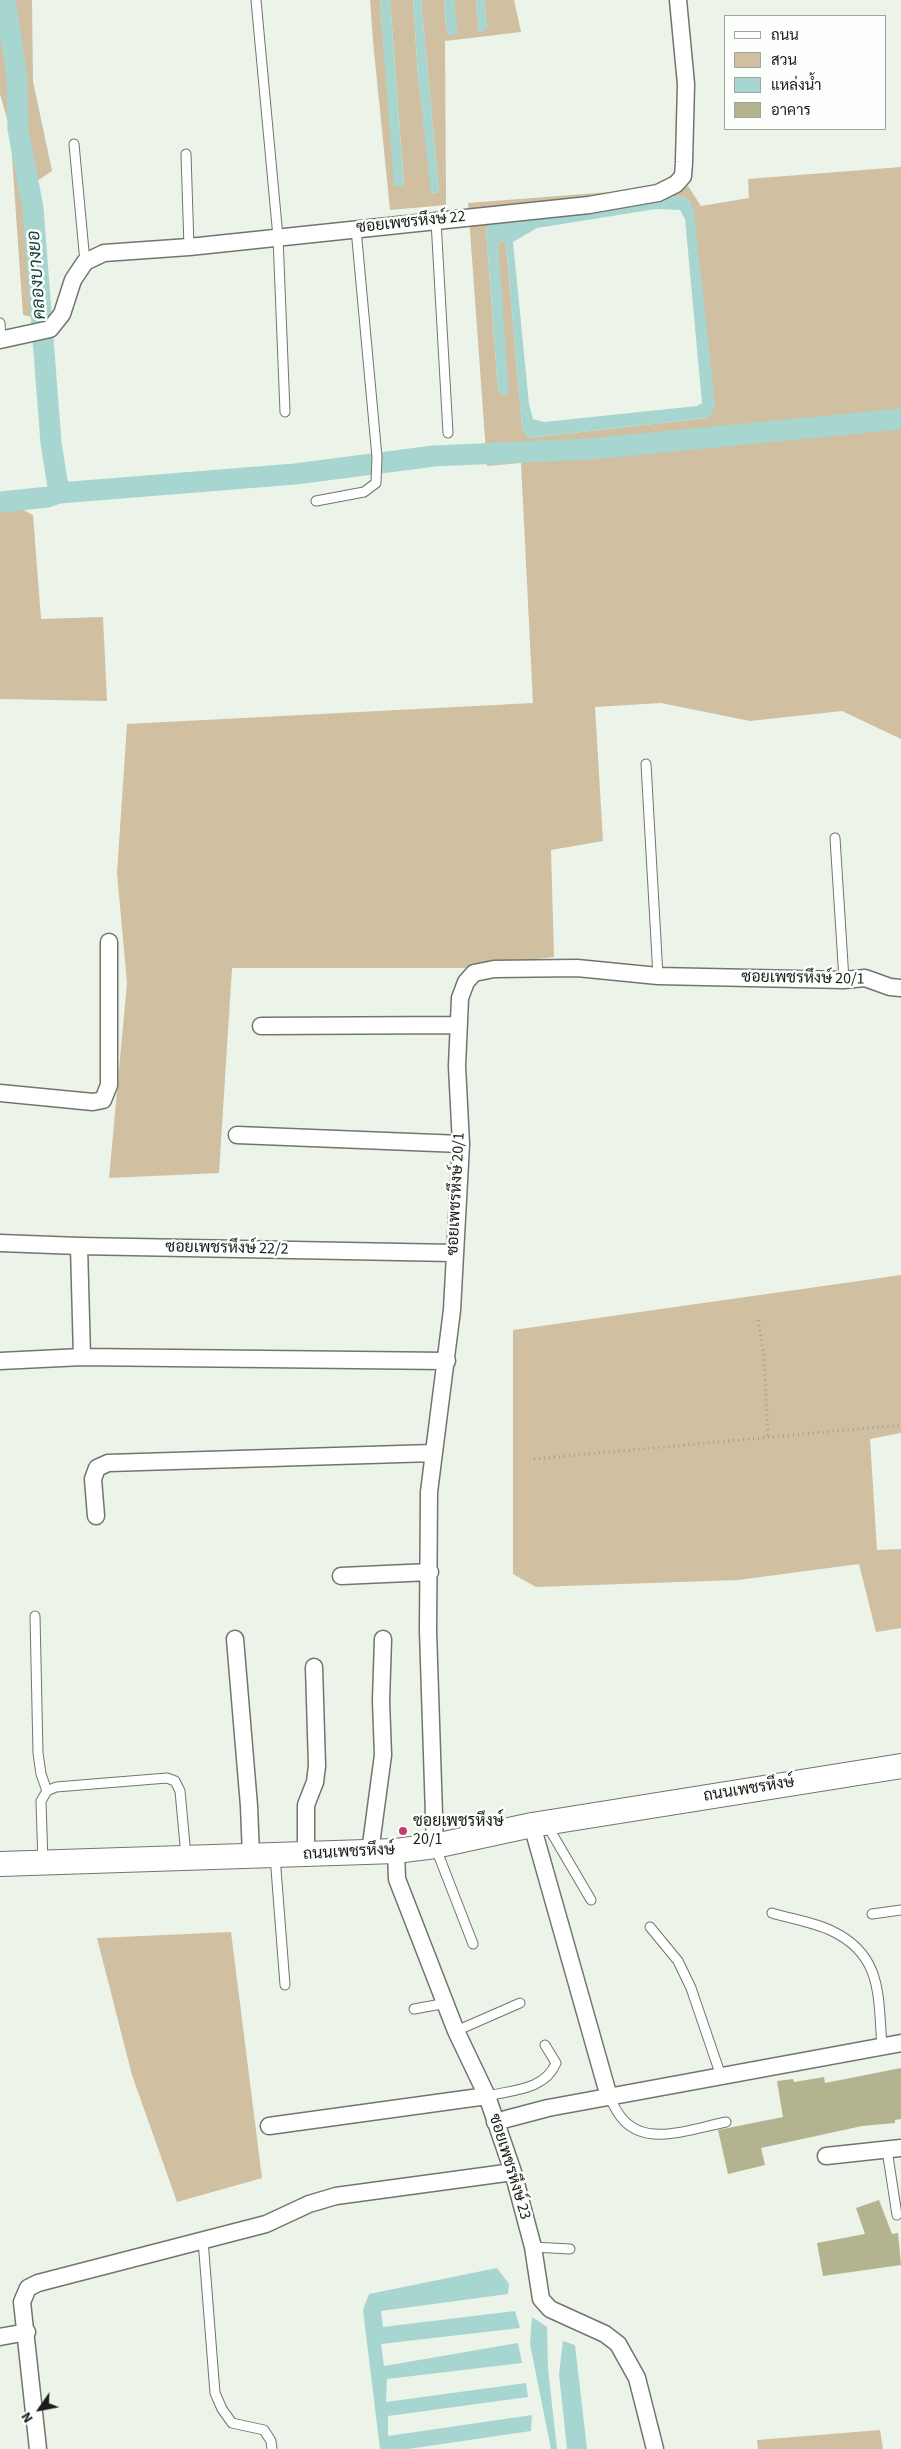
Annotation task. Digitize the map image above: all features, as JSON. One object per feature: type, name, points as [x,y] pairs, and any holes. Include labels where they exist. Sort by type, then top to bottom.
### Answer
[{"type":"main road","name":"ถนนเพชรหึงษ์","points":[[0,1864],[43,1865],[396,1851],[435,1846],[539,1824],[901,1766]]},
{"type":"street","name":"ซอยเพชรหึงษ์ 22","points":[[85,262],[104,253],[189,247],[589,205],[658,194],[676,184],[683,176],[686,84],[678,0]]},
{"type":"street","points":[[1,340],[50,329],[62,314],[73,280],[85,262]]},
{"type":"street","points":[[0,1093],[93,1102],[103,1100],[108,1085],[109,942]]},
{"type":"street","name":"ซอยเพชรหึงษ์ 20/1","points":[[435,1846],[428,1631],[430,1572],[429,1501],[433,1453],[447,1360],[461,1144],[457,1066],[460,998],[466,982],[474,973],[494,968],[577,968],[658,976],[844,980],[866,978],[890,987],[901,988]]},
{"type":"street","points":[[261,1026],[459,1025]]},
{"type":"street","points":[[237,1135],[461,1144]]},
{"type":"street","name":"ซอยเพชรหึงษ์ 22/2","points":[[0,1243],[453,1253]]},
{"type":"street","points":[[79,1246],[82,1356]]},
{"type":"street","points":[[0,1361],[82,1356],[447,1360]]},
{"type":"street","points":[[96,1516],[93,1478],[97,1468],[108,1463],[433,1453]]},
{"type":"street","points":[[341,1576],[430,1572]]},
{"type":"street","points":[[235,1639],[249,1806],[251,1856]]},
{"type":"street","points":[[370,1852],[383,1755],[381,1701],[383,1639]]},
{"type":"street","points":[[306,1855],[306,1805],[315,1782],[317,1766],[314,1667]]},
{"type":"street","points":[[539,1824],[609,2096]]},
{"type":"street","name":"ซอยเพชรหึงษ์ 23","points":[[396,1851],[397,1879],[423,1949],[447,2003],[456,2031],[487,2096],[513,2172],[533,2247],[541,2299],[550,2309],[605,2334],[618,2344],[637,2378],[655,2449]]},
{"type":"street","points":[[495,2122],[548,2108],[609,2096],[901,2043]]},
{"type":"street","points":[[268,2126],[487,2096]]},
{"type":"street","points":[[826,2156],[894,2149]]},
{"type":"street","points":[[38,2449],[27,2332],[22,2302],[28,2288],[38,2283],[266,2224],[310,2204],[336,2196],[513,2172]]},
{"type":"street","points":[[0,2337],[27,2332]]},
{"type":"lane","points":[[256,0],[278,237],[284,412]]},
{"type":"lane","points":[[74,144],[85,262]]},
{"type":"lane","points":[[186,154],[189,247]]},
{"type":"lane","points":[[436,220],[448,433]]},
{"type":"lane","points":[[316,501],[364,492],[376,484],[377,457],[356,229]]},
{"type":"lane","points":[[0,323],[1,340]]},
{"type":"lane","points":[[646,764],[658,976]]},
{"type":"lane","points":[[835,838],[844,980]]},
{"type":"lane","points":[[34,1616],[38,1753],[41,1774],[47,1791]]},
{"type":"lane","points":[[43,1865],[41,1802],[47,1791],[56,1787],[167,1778],[175,1781],[180,1791],[187,1859]]},
{"type":"lane","points":[[539,1824],[592,1900]]},
{"type":"lane","points":[[435,1846],[473,1944]]},
{"type":"lane","points":[[275,1856],[285,1985]]},
{"type":"lane","points":[[872,1914],[901,1910]]},
{"type":"lane","points":[[772,1913],[831,1930],[851,1943],[868,1959],[877,1991],[882,2046]]},
{"type":"lane","points":[[650,1927],[678,1961],[691,1988],[721,2076]]},
{"type":"lane","points":[[456,2031],[520,2002]]},
{"type":"lane","points":[[414,2009],[447,2003]]},
{"type":"lane","points":[[487,2096],[539,2084],[551,2074],[556,2063],[545,2045]]},
{"type":"lane","points":[[609,2096],[621,2118],[636,2130],[659,2135],[726,2122]]},
{"type":"lane","points":[[894,2149],[897,2215]]},
{"type":"lane","points":[[203,2240],[216,2393],[222,2409],[232,2423],[264,2430],[271,2441],[272,2449]]},
{"type":"lane","points":[[533,2247],[570,2249]]},
{"type":"path","points":[[758,1320],[764,1355],[768,1437]]},
{"type":"path","points":[[534,1459],[901,1425]]},
{"type":"green space","points":[[0,0],[32,0],[33,81],[52,171],[34,183],[46,320],[23,315],[10,129],[0,94]]},
{"type":"green space","points":[[370,0],[380,0],[395,186],[404,185],[390,0],[413,0],[418,76],[432,194],[439,192],[421,0],[444,0],[446,26],[449,35],[457,34],[454,0],[476,0],[479,32],[487,29],[484,0],[514,0],[521,32],[445,41],[446,205],[390,210]]},
{"type":"green space","points":[[901,167],[901,739],[842,711],[750,721],[661,703],[595,707],[603,841],[551,850],[554,957],[463,968],[232,968],[219,1173],[109,1178],[127,983],[117,873],[127,724],[533,703],[521,463],[487,466],[468,203],[688,186],[701,206],[749,198],[748,179]],"holes":[[[682,196],[690,201],[712,413],[706,418],[528,438],[522,427],[506,244],[501,240],[498,245],[504,396],[498,390],[486,229],[493,223]]]},
{"type":"green space","points":[[0,498],[33,515],[41,619],[103,617],[107,701],[0,699]]},
{"type":"green space","points":[[901,1275],[901,1433],[870,1439],[877,1550],[901,1549],[901,1628],[876,1632],[859,1564],[738,1580],[536,1587],[513,1574],[513,1330]]},
{"type":"green space","points":[[231,1932],[262,2178],[177,2202],[132,2075],[97,1938]]},
{"type":"green space","points":[[880,2430],[883,2449],[758,2449],[757,2440]]},
{"type":"water","points":[[380,0],[390,0],[404,186],[394,186]]},
{"type":"water","points":[[413,0],[421,0],[439,192],[431,194],[418,76]]},
{"type":"water","points":[[444,0],[454,0],[458,35],[449,35],[446,26]]},
{"type":"water","points":[[476,0],[484,0],[487,29],[479,32]]},
{"type":"water","points":[[682,196],[690,201],[694,212],[715,405],[712,413],[706,418],[528,438],[522,427],[506,244],[501,240],[498,245],[509,392],[504,396],[498,390],[486,229],[492,223]],"holes":[[[656,209],[680,210],[685,219],[702,403],[697,406],[544,422],[533,419],[529,404],[513,242],[537,228]]]},
{"type":"water","points":[[497,2268],[509,2284],[508,2294],[381,2311],[383,2327],[515,2311],[520,2328],[381,2344],[384,2366],[518,2343],[522,2363],[387,2379],[386,2402],[526,2383],[528,2397],[388,2416],[388,2436],[532,2415],[531,2431],[408,2449],[380,2449],[363,2310],[369,2294]]},
{"type":"water","points":[[532,2317],[547,2327],[548,2369],[557,2449],[551,2449],[530,2344]]},
{"type":"water","points":[[563,2341],[575,2345],[587,2449],[567,2449],[559,2374]]},
{"type":"building","points":[[901,2068],[901,2119],[895,2120],[895,2123],[862,2126],[761,2148],[765,2165],[728,2174],[718,2130],[783,2117],[777,2081],[793,2079],[794,2082],[824,2077],[825,2083]]},
{"type":"building","points":[[879,2200],[892,2234],[898,2233],[901,2265],[823,2276],[817,2243],[865,2234],[856,2208]]},
{"type":"waterway","name":"คลองบางยอ","points":[[5,0],[17,76],[18,129],[33,208],[51,443],[59,493]]},
{"type":"waterway","points":[[0,502],[48,497],[59,493],[295,474],[434,456],[590,449],[901,419]]},
{"type":"place","name":"ซอยเพชรหึงษ์ 20/1","points":[[403,1831]]}]
